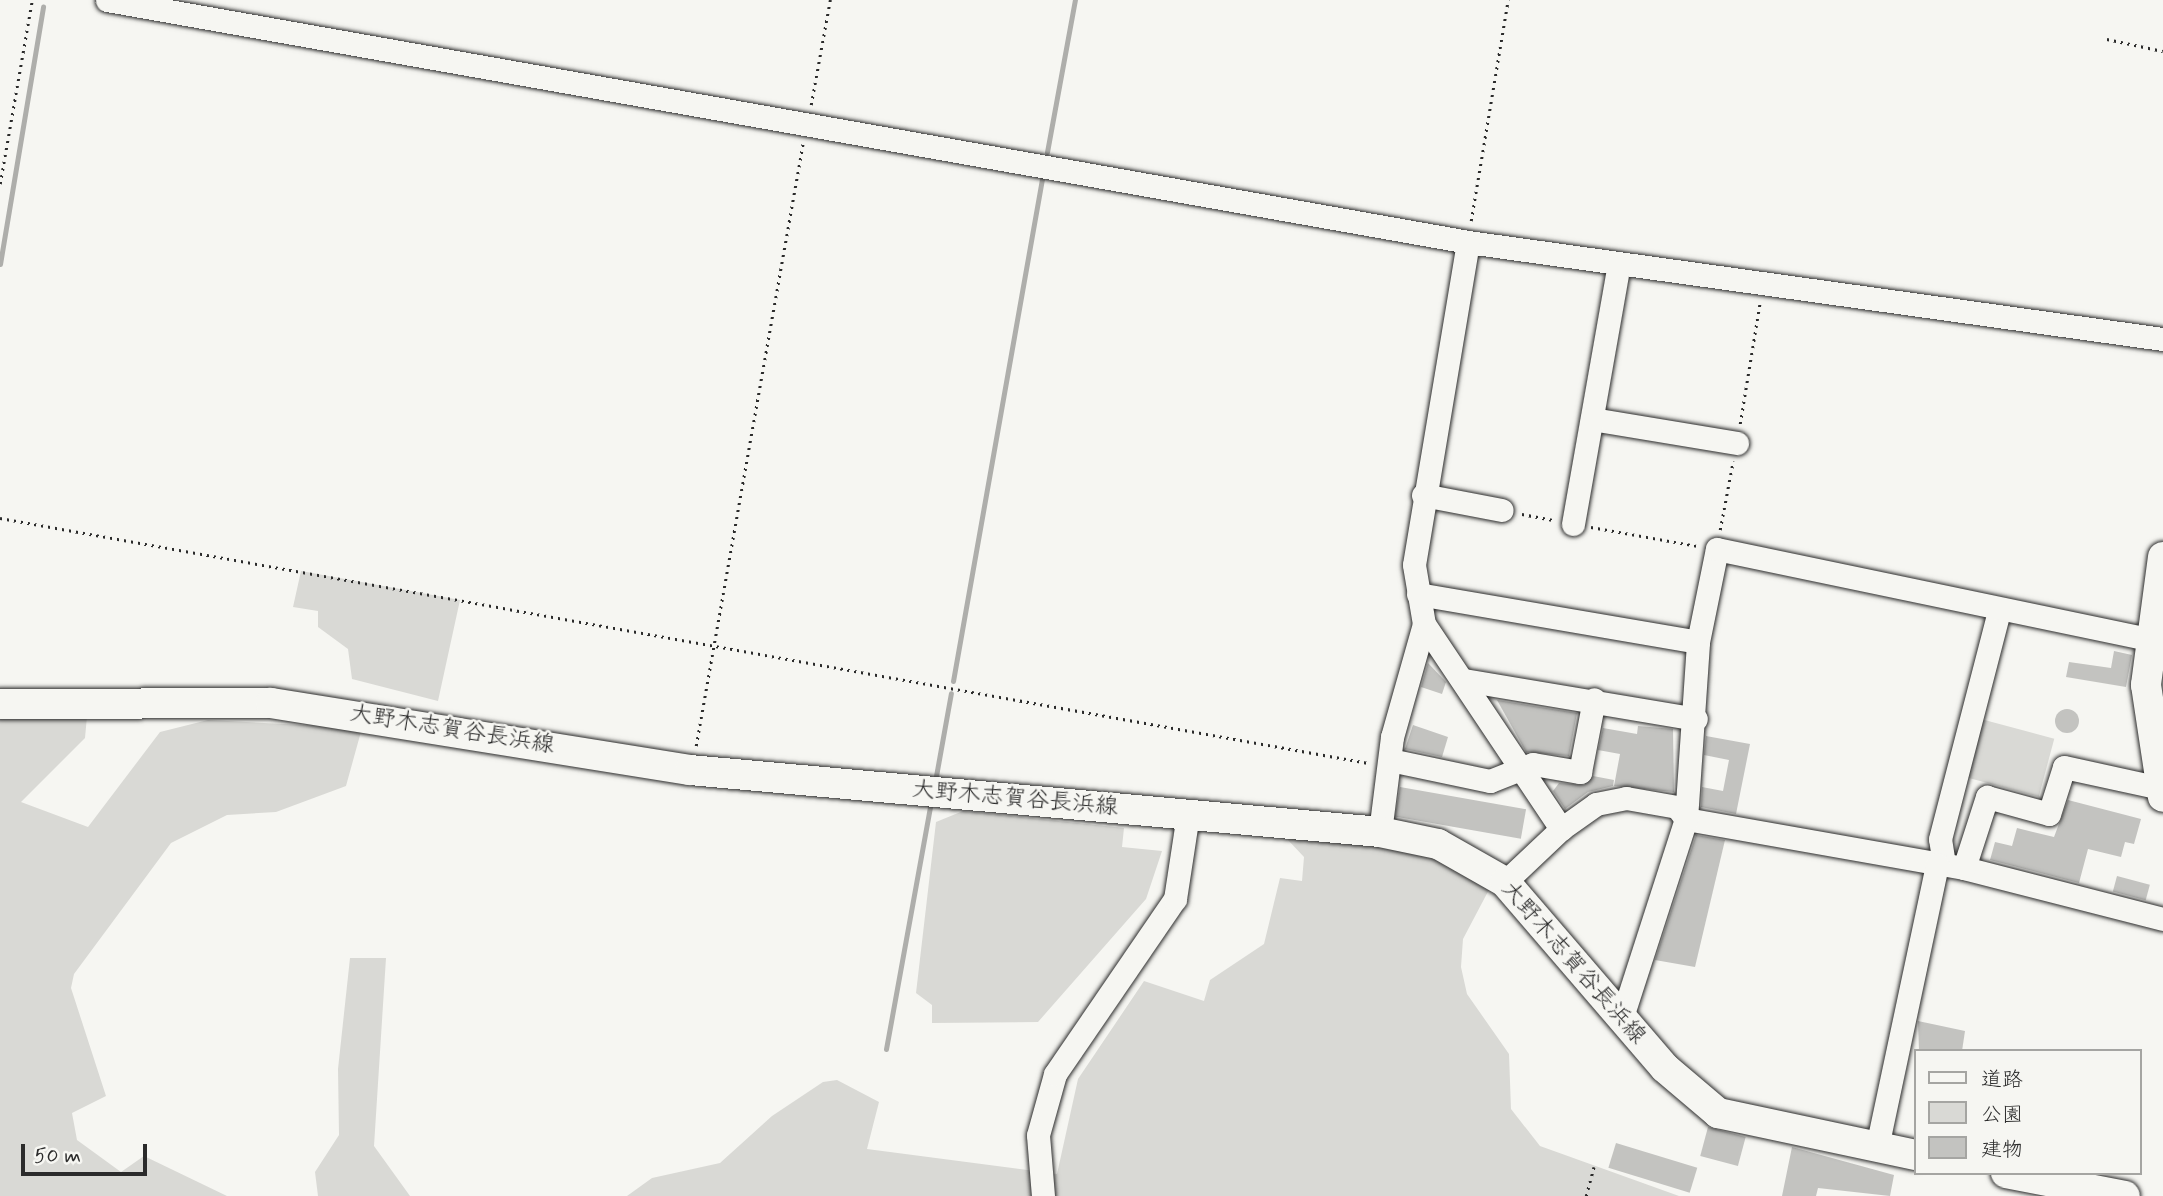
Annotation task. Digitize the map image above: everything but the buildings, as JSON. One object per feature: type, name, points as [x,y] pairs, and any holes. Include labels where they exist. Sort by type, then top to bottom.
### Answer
[{"type":"main road","points":[[2162,793],[2147,698],[2156,640],[2163,556]]},
{"type":"main road","name":"大野木志賀谷長浜線","points":[[0,704],[271,703],[690,770],[1380,832],[1438,844],[1505,882],[1665,1068],[1718,1113],[1914,1155]]},
{"type":"main road","points":[[2016,1175],[2125,1196]]},
{"type":"street","points":[[107,0],[1468,242],[2163,340]]},
{"type":"street","points":[[1468,242],[1413,565],[1424,624],[1464,680],[1561,829]]},
{"type":"street","points":[[1573,524],[1619,264]]},
{"type":"street","points":[[1592,419],[1737,443]]},
{"type":"street","points":[[1423,495],[1502,510]]},
{"type":"street","points":[[1622,1017],[1686,820],[1696,719],[1698,642],[1717,549],[1999,611],[2156,640]]},
{"type":"street","points":[[1418,594],[1698,642]]},
{"type":"street","points":[[1949,866],[1940,839],[1999,611]]},
{"type":"street","points":[[1380,832],[1389,764],[1424,624]]},
{"type":"street","points":[[1464,680],[1594,699],[1696,719]]},
{"type":"street","points":[[1389,764],[1490,781],[1502,780],[1520,766],[1580,772],[1594,699]]},
{"type":"street","points":[[1877,1147],[1949,866],[1987,797],[2049,814],[2064,767],[2162,793]]},
{"type":"street","points":[[1505,882],[1561,829],[1610,799],[1677,807],[1686,820],[1949,866],[2163,919]]},
{"type":"street","points":[[1043,1196],[1038,1135],[1055,1074],[1175,899],[1188,814]]},
{"type":"path","points":[[0,184],[32,0]]},
{"type":"path","points":[[690,770],[830,0]]},
{"type":"path","points":[[1468,242],[1508,0]]},
{"type":"path","points":[[2107,39],[2163,51]]},
{"type":"path","points":[[1502,510],[1717,549],[1763,284]]},
{"type":"path","points":[[0,518],[714,647],[1389,764]]},
{"type":"path","points":[[1586,1196],[1594,1167]]},
{"type":"green space","points":[[301,571],[460,600],[438,701],[352,679],[348,649],[318,627],[318,611],[293,607]]},
{"type":"green space","points":[[0,716],[87,716],[85,738],[21,802],[88,827],[160,732],[208,720],[362,728],[346,786],[276,812],[227,815],[171,843],[74,974],[71,988],[106,1096],[72,1113],[77,1140],[121,1172],[144,1156],[227,1196],[0,1196]]},
{"type":"green space","points":[[1977,718],[2054,739],[2039,797],[1961,776]]},
{"type":"green space","points":[[963,811],[1124,828],[1122,847],[1162,851],[1146,899],[1038,1022],[932,1023],[932,1005],[916,993],[936,822]]},
{"type":"green space","points":[[1296,831],[1421,853],[1492,884],[1463,939],[1461,967],[1467,994],[1509,1054],[1511,1109],[1540,1146],[1679,1196],[627,1196],[652,1178],[720,1163],[772,1116],[823,1082],[837,1080],[879,1102],[867,1149],[1057,1174],[1078,1079],[1144,981],[1204,1001],[1210,980],[1264,944],[1280,878],[1302,881],[1304,857],[1288,840]]},
{"type":"green space","points":[[350,958],[386,958],[374,1146],[410,1196],[318,1196],[315,1172],[339,1135],[338,1069]]},
{"type":"waterway","points":[[1047,152],[1075,0]]},
{"type":"waterway","points":[[0,264],[43,7]]},
{"type":"waterway","points":[[953,681],[1042,179]]},
{"type":"waterway","points":[[936,776],[951,693]]},
{"type":"waterway","points":[[886,1049],[931,801]]}]
